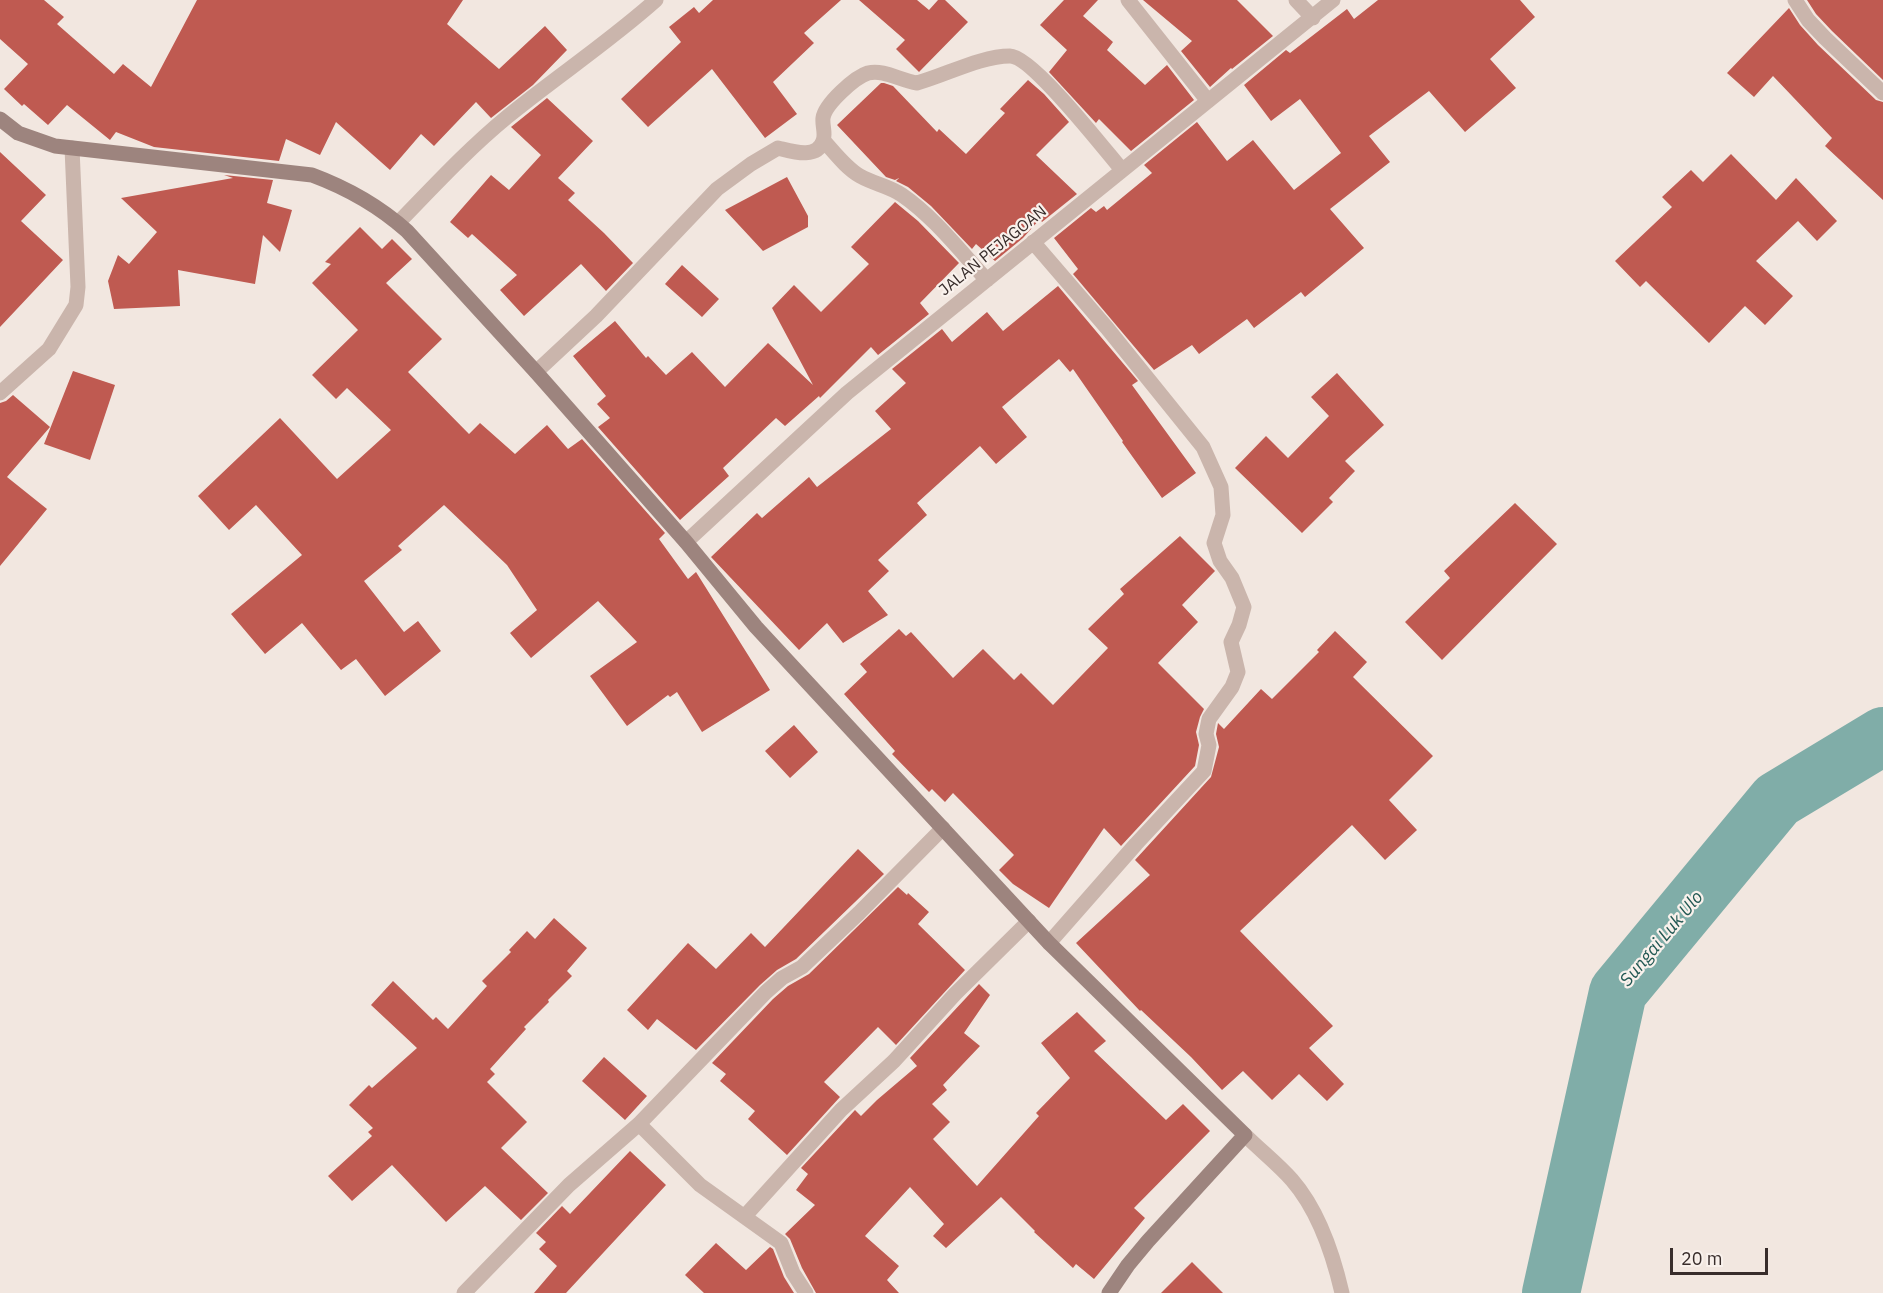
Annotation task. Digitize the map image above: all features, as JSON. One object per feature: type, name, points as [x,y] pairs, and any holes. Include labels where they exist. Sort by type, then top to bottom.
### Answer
[{"type":"street","points":[[398,223],[469,149],[572,65],[620,32],[656,0]]},
{"type":"street","points":[[1128,0],[1208,101]]},
{"type":"street","points":[[1296,0],[1313,18]]},
{"type":"street","name":"JALAN PEJAGOAN","points":[[686,542],[847,393],[1333,0]]},
{"type":"street","points":[[1795,0],[1819,32],[1883,93]]},
{"type":"street","points":[[536,372],[596,316],[717,189],[778,148],[807,154],[818,149],[824,141],[823,118],[827,107],[838,94],[867,74],[881,73],[917,83],[992,58],[1013,55],[1027,64],[1058,94],[1122,170]]},
{"type":"street","points":[[0,119],[18,133],[55,146],[312,176],[337,184],[384,211],[398,223],[536,372],[686,542],[756,627],[1049,943],[1292,1180],[1316,1215],[1336,1264],[1342,1293]]},
{"type":"street","points":[[824,141],[858,175],[887,186],[903,196],[934,224],[987,280]]},
{"type":"street","points":[[0,393],[49,349],[76,305],[78,287],[72,148]]},
{"type":"street","points":[[1033,242],[1121,345],[1203,447],[1221,487],[1222,515],[1214,543],[1220,561],[1232,578],[1244,607],[1231,642],[1238,672],[1232,687],[1209,719],[1206,734],[1209,745],[1204,771],[1049,943]]},
{"type":"street","points":[[464,1293],[569,1185],[639,1124],[766,992],[782,978],[802,967],[859,913],[942,828]]},
{"type":"street","points":[[745,1216],[841,1110],[894,1061],[955,994],[1029,921]]},
{"type":"street","points":[[639,1124],[700,1185],[781,1243],[793,1273],[806,1293]]},
{"type":"street","points":[[1109,1293],[1148,1241],[1245,1135]]},
{"type":"building","points":[[0,0],[44,0],[64,17],[57,24],[114,74],[123,64],[151,87],[197,0],[463,0],[447,24],[499,69],[545,26],[567,50],[533,85],[491,118],[476,102],[434,146],[421,134],[390,170],[336,122],[320,155],[286,139],[279,161],[154,147],[116,132],[110,140],[67,105],[48,125],[4,89],[28,64],[0,39]]},
{"type":"building","points":[[713,0],[841,0],[804,33],[814,43],[773,82],[797,114],[765,138],[712,69],[648,127],[621,99],[681,42],[669,27],[694,7],[699,13]]},
{"type":"building","points":[[859,0],[917,0],[929,10],[938,0],[945,0],[968,22],[919,72],[896,49],[905,40]]},
{"type":"building","points":[[1064,0],[1098,0],[1083,16],[1113,42],[1107,50],[1145,85],[1167,65],[1194,100],[1131,151],[1099,119],[1096,123],[1049,72],[1067,50],[1040,25]]},
{"type":"building","points":[[1143,0],[1237,0],[1273,36],[1210,87],[1181,51],[1192,41]]},
{"type":"building","points":[[1378,0],[1520,0],[1535,17],[1490,59],[1516,88],[1465,132],[1429,91],[1369,136],[1390,162],[1330,209],[1364,248],[1305,297],[1301,292],[1254,328],[1247,319],[1199,354],[1192,345],[1154,370],[1073,274],[1078,269],[1054,238],[1091,208],[1096,212],[1104,206],[1107,210],[1152,173],[1144,165],[1197,122],[1227,161],[1253,140],[1294,190],[1341,153],[1300,99],[1271,121],[1244,85],[1286,50],[1290,53],[1347,9],[1354,19]]},
{"type":"building","points":[[1807,0],[1883,0],[1883,80],[1832,31]]},
{"type":"building","points":[[1789,8],[1800,25],[1818,45],[1876,100],[1883,102],[1883,200],[1825,146],[1832,138],[1773,76],[1754,97],[1727,73]]},
{"type":"building","points":[[1028,80],[1069,122],[1036,155],[1077,194],[1042,222],[1040,219],[1023,238],[995,261],[976,244],[972,249],[931,206],[908,187],[896,181],[899,178],[895,180],[886,177],[837,125],[881,83],[884,83],[893,86],[937,132],[939,129],[966,154],[1005,113],[1000,109]]},
{"type":"building","points":[[547,98],[593,141],[558,178],[575,193],[568,200],[633,263],[606,291],[581,264],[524,316],[500,290],[517,275],[472,234],[468,238],[450,222],[491,175],[509,190],[541,155],[511,127]]},
{"type":"building","points":[[0,152],[46,195],[21,221],[63,260],[0,327]]},
{"type":"building","points":[[1731,154],[1776,200],[1796,178],[1837,221],[1817,241],[1798,221],[1756,261],[1793,296],[1765,325],[1745,306],[1709,343],[1646,281],[1640,287],[1615,261],[1672,207],[1662,197],[1691,170],[1703,182]]},
{"type":"building","points":[[224,175],[273,180],[267,203],[292,210],[280,252],[263,235],[255,284],[178,270],[180,306],[114,309],[108,281],[118,255],[129,264],[157,232],[121,198],[233,178]]},
{"type":"building","points":[[787,177],[808,216],[808,227],[763,251],[725,210]]},
{"type":"building","points":[[895,202],[918,221],[959,263],[920,303],[929,314],[878,355],[871,347],[820,398],[819,396],[785,426],[776,418],[723,468],[729,476],[680,520],[598,427],[610,418],[597,404],[606,396],[573,356],[615,321],[646,358],[648,356],[666,375],[692,352],[725,387],[768,343],[813,385],[772,308],[794,285],[821,312],[869,264],[851,247]]},
{"type":"building","points":[[360,227],[382,249],[392,239],[412,259],[386,283],[442,339],[408,372],[469,434],[480,423],[515,454],[547,425],[568,449],[582,439],[665,533],[659,539],[688,579],[696,572],[770,690],[702,732],[677,692],[670,697],[668,695],[627,726],[590,676],[637,642],[598,601],[531,658],[510,633],[537,610],[507,565],[444,505],[398,546],[402,550],[364,581],[404,632],[418,621],[441,651],[385,696],[356,659],[341,670],[302,623],[265,654],[231,614],[302,555],[256,505],[229,530],[198,496],[280,418],[337,479],[391,430],[347,388],[336,399],[312,375],[358,330],[312,283],[331,264],[325,262]]},
{"type":"building","points":[[682,265],[719,299],[702,317],[665,284]]},
{"type":"building","points":[[1058,286],[1138,381],[1132,385],[1196,473],[1162,498],[1073,369],[1070,372],[1059,359],[1002,407],[1027,437],[996,464],[980,446],[917,503],[927,515],[878,560],[889,571],[868,591],[888,615],[843,643],[827,623],[799,650],[711,557],[757,513],[762,518],[809,477],[817,487],[891,429],[875,411],[906,383],[892,369],[942,329],[952,342],[987,312],[1003,331]]},
{"type":"building","points":[[73,371],[115,385],[90,460],[44,444]]},
{"type":"building","points":[[1337,373],[1384,425],[1345,461],[1355,471],[1329,498],[1333,502],[1302,533],[1235,468],[1266,436],[1288,458],[1329,416],[1311,397]]},
{"type":"building","points":[[13,395],[50,427],[7,477],[47,509],[0,566],[0,403]]},
{"type":"building","points":[[1515,503],[1557,544],[1442,660],[1405,622],[1450,578],[1444,571]]},
{"type":"building","points":[[1180,536],[1215,571],[1182,605],[1198,622],[1158,663],[1204,709],[1196,732],[1199,745],[1195,766],[1121,846],[1104,828],[1049,908],[1013,884],[999,870],[1014,855],[953,793],[945,802],[932,789],[929,792],[892,754],[895,751],[844,694],[867,672],[860,664],[899,629],[906,636],[911,632],[953,678],[983,649],[1014,680],[1021,673],[1053,705],[1108,648],[1088,629],[1124,594],[1120,589]]},
{"type":"building","points":[[1335,631],[1367,662],[1353,677],[1433,756],[1389,800],[1417,830],[1385,860],[1352,825],[1240,931],[1333,1026],[1309,1048],[1344,1084],[1327,1101],[1299,1074],[1272,1100],[1243,1071],[1222,1090],[1191,1057],[1140,1011],[1076,943],[1150,875],[1135,860],[1211,777],[1219,747],[1216,734],[1218,723],[1224,729],[1261,689],[1272,699],[1319,652],[1317,650]]},
{"type":"building","points":[[794,725],[818,752],[790,778],[765,751]]},
{"type":"building","points":[[858,849],[884,874],[796,959],[777,970],[760,985],[696,1050],[657,1019],[648,1030],[627,1010],[688,943],[716,969],[751,933],[765,947]]},
{"type":"building","points":[[898,887],[929,912],[918,924],[965,970],[896,1045],[878,1027],[824,1082],[840,1097],[787,1155],[748,1119],[755,1111],[720,1081],[726,1074],[712,1063],[773,999],[788,986],[809,974]]},
{"type":"building","points":[[554,918],[587,948],[567,971],[572,976],[524,1027],[526,1029],[490,1069],[495,1074],[487,1082],[527,1122],[501,1148],[548,1193],[521,1220],[485,1186],[446,1222],[392,1165],[352,1201],[328,1176],[372,1136],[368,1132],[373,1128],[349,1105],[369,1085],[372,1088],[417,1048],[371,1005],[393,981],[433,1020],[436,1017],[448,1029],[487,986],[482,981],[511,952],[509,950],[527,931],[535,939]]},
{"type":"building","points":[[979,984],[990,995],[964,1033],[980,1046],[943,1085],[947,1090],[932,1104],[950,1122],[933,1139],[977,1186],[1039,1116],[1036,1113],[1070,1078],[1041,1043],[1077,1012],[1106,1041],[1094,1051],[1166,1120],[1183,1104],[1210,1131],[1134,1208],[1145,1218],[1094,1279],[1076,1264],[1073,1268],[1001,1197],[946,1248],[933,1236],[944,1224],[910,1187],[865,1236],[899,1266],[887,1280],[899,1293],[816,1293],[790,1239],[785,1234],[815,1205],[796,1190],[808,1174],[801,1168],[855,1110],[861,1116],[917,1066],[910,1058]]},
{"type":"building","points":[[604,1057],[647,1096],[625,1120],[582,1081]]},
{"type":"building","points":[[630,1151],[666,1185],[566,1293],[534,1293],[557,1266],[539,1249],[546,1242],[536,1233],[562,1206],[570,1214]]},
{"type":"building","points":[[716,1243],[746,1270],[770,1247],[794,1293],[704,1293],[685,1275]]},
{"type":"building","points":[[1192,1262],[1223,1293],[1161,1293]]},
{"type":"waterway","name":"Sungai Luk Ulo","points":[[1551,1293],[1618,992],[1777,800],[1883,736]]}]
